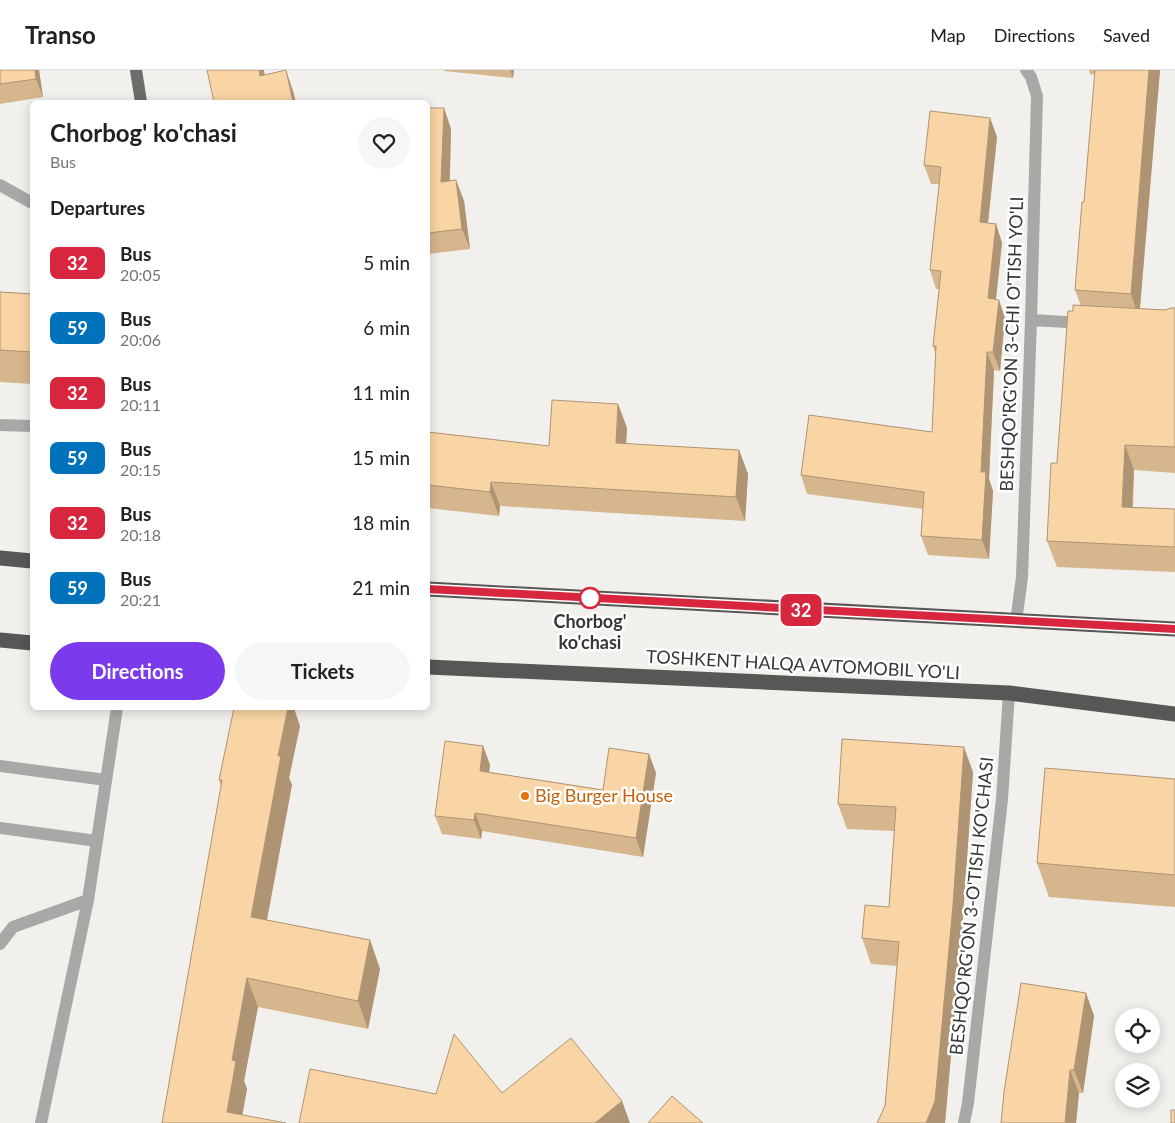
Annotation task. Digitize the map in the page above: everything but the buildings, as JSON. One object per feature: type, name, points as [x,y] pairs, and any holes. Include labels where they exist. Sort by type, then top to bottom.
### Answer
[{"type":"highway","points":[[0,558],[30,561]]},
{"type":"highway","points":[[430,588],[1016,622],[1175,629]]},
{"type":"highway","points":[[0,640],[30,643]]},
{"type":"highway","name":"TOSHKENT HALQA AVTOMOBIL YO'LI","points":[[430,667],[1009,692],[1175,714]]},
{"type":"main road","points":[[136,70],[141,100]]},
{"type":"street","name":"BESHQO'RG'ON 3-CHI O'TISH YO'LI","points":[[1016,622],[1022,577],[1031,320],[1036,96],[1031,77],[1026,70]]},
{"type":"street","points":[[0,185],[30,202]]},
{"type":"street","points":[[1031,320],[1098,324]]},
{"type":"street","points":[[0,425],[30,426]]},
{"type":"street","name":"BESHQO'RG'ON 3-O'TISH KO'CHASI","points":[[964,1123],[968,1103],[1002,799],[1009,692]]},
{"type":"street","points":[[41,1123],[88,900],[117,710]]},
{"type":"street","points":[[0,766],[106,780]]},
{"type":"street","points":[[0,828],[98,841]]},
{"type":"street","points":[[0,944],[13,927],[88,900]]},
{"type":"bus line","name":"32","points":[[430,589],[1016,622],[1175,629]]},
{"type":"place","name":"Chorbog' ko'chasi","points":[[590,598]]},
{"type":"place","name":"Big Burger House","points":[[525,796]]}]
